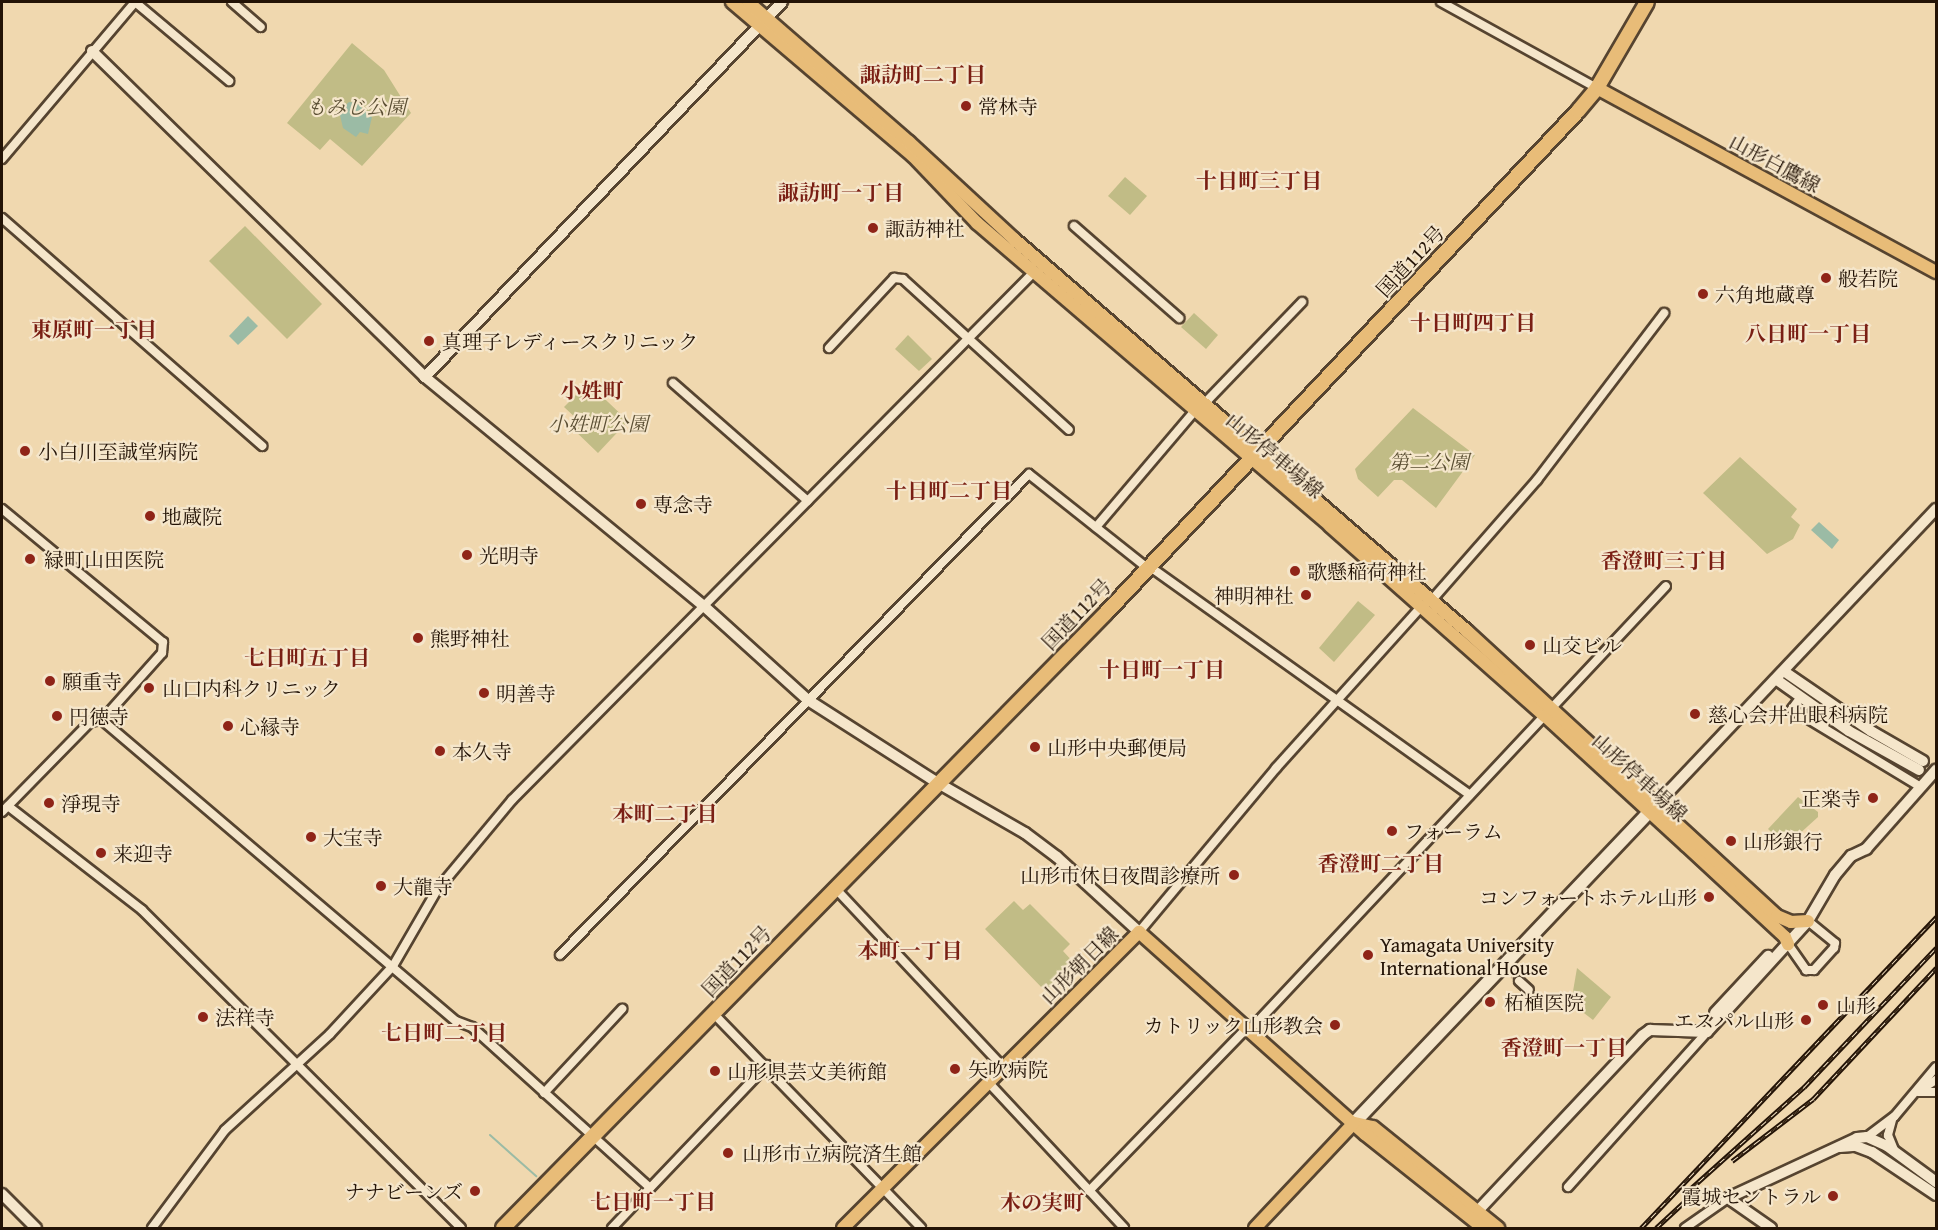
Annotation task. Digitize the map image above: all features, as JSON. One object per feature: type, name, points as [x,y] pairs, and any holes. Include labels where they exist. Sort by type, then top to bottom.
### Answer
[{"type":"highway","name":"国道112号","points":[[503,1228],[1148,567],[1597,88],[1647,2]]},
{"type":"main road","name":"山形停車場線","points":[[732,2],[763,22],[1199,409]]},
{"type":"main road","name":"山形停車場線","points":[[748,2],[763,22],[913,156],[977,223],[1254,455],[1426,604],[1777,916],[1791,922],[1804,921]]},
{"type":"main road","name":"山形白鷹線","points":[[1597,88],[1936,272]]},
{"type":"main road","name":"山形停車場線","points":[[1653,808],[1786,941]]},
{"type":"main road","points":[[1255,1228],[1354,1123],[1508,968],[1653,808]]},
{"type":"main road","name":"山形朝日線","points":[[843,1228],[1139,932],[1247,1031],[1354,1123],[1474,1215],[1498,1228]]},
{"type":"main road","name":"山形朝日線","points":[[1474,1215],[1483,1228]]},
{"type":"street","points":[[2,159],[135,2],[229,81]]},
{"type":"street","points":[[232,2],[261,27]]},
{"type":"street","points":[[425,377],[782,2]]},
{"type":"street","points":[[1441,2],[1597,88]]},
{"type":"street","points":[[92,51],[425,377],[705,606],[808,700],[938,783],[1025,833],[1057,857],[1139,932],[1188,870],[1335,702],[1537,480],[1664,312]]},
{"type":"street","points":[[2,218],[262,446]]},
{"type":"street","points":[[1074,226],[1179,318]]},
{"type":"street","points":[[152,1228],[225,1130],[296,1065],[393,966],[437,890],[471,845],[1034,272]]},
{"type":"street","points":[[829,348],[894,278],[903,279],[1069,430]]},
{"type":"street","points":[[1096,527],[1199,409],[1302,302]]},
{"type":"street","points":[[673,383],[808,501]]},
{"type":"street","points":[[560,955],[1029,474],[1148,567],[1335,702],[1470,795]]},
{"type":"street","points":[[1653,808],[1781,676],[1936,509]]},
{"type":"street","points":[[2,510],[163,642],[162,653],[102,720],[90,722],[5,809],[142,910],[461,1228]]},
{"type":"street","points":[[1089,1191],[1247,1031],[1666,586]]},
{"type":"street","points":[[1781,676],[1871,731],[1921,766],[1849,731],[1801,697],[1781,676]]},
{"type":"street","points":[[1801,697],[1792,709],[1921,787]]},
{"type":"street","points":[[102,720],[463,1023],[650,1188]]},
{"type":"street","points":[[1568,1187],[1804,921],[1846,863],[1866,849],[1936,770]]},
{"type":"street","points":[[834,887],[1004,1068]]},
{"type":"street","points":[[1786,941],[1806,970],[1814,970],[1834,948],[1835,944],[1804,921]]},
{"type":"street","points":[[1519,981],[1529,990]]},
{"type":"street","points":[[544,1093],[622,1009]]},
{"type":"street","points":[[713,1013],[766,1065],[921,1228]]},
{"type":"street","points":[[1474,1215],[1643,1035],[1650,1030],[1707,1032]]},
{"type":"street","points":[[612,1228],[766,1065]]},
{"type":"street","points":[[1690,1227],[1728,1198],[1833,1148],[1872,1139],[1918,1092],[1936,1067]]},
{"type":"street","points":[[1918,1092],[1936,1080]]},
{"type":"street","points":[[989,1083],[1124,1228]]},
{"type":"street","points":[[1918,1092],[1936,1092]]},
{"type":"street","points":[[1894,1117],[1888,1135],[1894,1151]]},
{"type":"street","points":[[1872,1139],[1894,1151],[1936,1182]]},
{"type":"street","points":[[1872,1139],[1887,1160],[1936,1196]]},
{"type":"street","points":[[1833,1148],[1856,1146],[1887,1160]]},
{"type":"street","points":[[2,1194],[36,1228]]},
{"type":"street","points":[[1728,1198],[1771,1228]]},
{"type":"green space","name":"もみじ公園","points":[[352,43],[384,70],[411,113],[362,166],[330,139],[320,150],[287,123]]},
{"type":"green space","points":[[1125,177],[1147,196],[1130,215],[1108,196]]},
{"type":"green space","points":[[245,226],[322,304],[287,339],[209,261]]},
{"type":"green space","points":[[1194,313],[1218,335],[1206,349],[1181,327]]},
{"type":"green space","points":[[908,335],[932,359],[919,371],[895,349]]},
{"type":"green space","name":"小姓町公園","points":[[588,383],[628,421],[598,453],[571,427],[578,420],[564,407]]},
{"type":"green space","name":"第二公園","points":[[1413,408],[1475,455],[1436,508],[1402,480],[1394,480],[1378,497],[1358,479],[1355,469]]},
{"type":"green space","points":[[1740,457],[1797,509],[1791,517],[1800,525],[1793,539],[1767,554],[1703,493]]},
{"type":"green space","points":[[1358,601],[1375,615],[1334,662],[1319,648]]},
{"type":"green space","points":[[1798,797],[1818,812],[1818,817],[1786,846],[1768,829]]},
{"type":"green space","points":[[1014,901],[1023,910],[1030,904],[1070,944],[1063,951],[1074,963],[1045,991],[985,929]]},
{"type":"green space","points":[[1577,968],[1611,997],[1593,1020],[1571,1003]]},
{"type":"shaded area","points":[[349,102],[357,103],[372,117],[368,134],[360,132],[356,137],[343,128],[339,111]]},
{"type":"shaded area","points":[[248,316],[258,326],[238,345],[229,336]]},
{"type":"shaded area","points":[[1819,522],[1839,540],[1832,549],[1811,530]]},
{"type":"waterway","points":[[490,1135],[536,1176]]},
{"type":"tunnel","points":[[1511,972],[1519,981]]},
{"type":"railway","points":[[1641,1228],[1936,917]]},
{"type":"railway","points":[[1688,1191],[1804,1087],[1936,948]]},
{"type":"railway","points":[[1732,1161],[1813,1099],[1936,968]]},
{"type":"railway","points":[[1656,1228],[1697,1190]]},
{"type":"place","name":"常林寺","points":[[966,106]]},
{"type":"place","name":"諏訪神社","points":[[873,228]]},
{"type":"place","name":"般若院","points":[[1826,278]]},
{"type":"place","name":"六角地蔵尊","points":[[1703,294]]},
{"type":"place","name":"真理子レディースクリニック","points":[[429,341]]},
{"type":"place","name":"小白川至誠堂病院","points":[[25,451]]},
{"type":"place","name":"専念寺","points":[[641,504]]},
{"type":"place","name":"地蔵院","points":[[150,516]]},
{"type":"place","name":"光明寺","points":[[467,555]]},
{"type":"place","name":"緑町山田医院","points":[[30,559]]},
{"type":"place","name":"歌懸稲荷神社","points":[[1295,571]]},
{"type":"place","name":"神明神社","points":[[1306,595]]},
{"type":"place","name":"熊野神社","points":[[418,638]]},
{"type":"place","name":"山交ビル","points":[[1530,645]]},
{"type":"place","name":"願重寺","points":[[50,681]]},
{"type":"place","name":"山口内科クリニック","points":[[149,688]]},
{"type":"place","name":"明善寺","points":[[484,693]]},
{"type":"place","name":"慈心会井出眼科病院","points":[[1695,714]]},
{"type":"place","name":"円徳寺","points":[[57,716]]},
{"type":"place","name":"心縁寺","points":[[228,726]]},
{"type":"place","name":"山形中央郵便局","points":[[1035,747]]},
{"type":"place","name":"本久寺","points":[[440,751]]},
{"type":"place","name":"正楽寺","points":[[1873,798]]},
{"type":"place","name":"淨現寺","points":[[49,803]]},
{"type":"place","name":"フォーラム","points":[[1392,831]]},
{"type":"place","name":"大宝寺","points":[[311,837]]},
{"type":"place","name":"山形銀行","points":[[1731,841]]},
{"type":"place","name":"来迎寺","points":[[101,853]]},
{"type":"place","name":"山形市休日夜間診療所","points":[[1234,875]]},
{"type":"place","name":"大龍寺","points":[[381,886]]},
{"type":"place","name":"コンフォートホテル山形","points":[[1709,897]]},
{"type":"place","name":"Yamagata University International House","points":[[1368,955]]},
{"type":"place","name":"柘植医院","points":[[1490,1002]]},
{"type":"place","name":"山形","points":[[1823,1005]]},
{"type":"place","name":"法祥寺","points":[[203,1017]]},
{"type":"place","name":"エスパル山形","points":[[1806,1020]]},
{"type":"place","name":"カトリック山形教会","points":[[1335,1025]]},
{"type":"place","name":"矢吹病院","points":[[955,1069]]},
{"type":"place","name":"山形県芸文美術館","points":[[715,1071]]},
{"type":"place","name":"山形市立病院済生館","points":[[728,1153]]},
{"type":"place","name":"ナナビーンズ","points":[[475,1191]]},
{"type":"place","name":"霞城セントラル","points":[[1833,1196]]},
{"type":"district","name":"諏訪町二丁目","points":[[923,75]]},
{"type":"district","name":"十日町三丁目","points":[[1259,181]]},
{"type":"district","name":"諏訪町一丁目","points":[[841,193]]},
{"type":"district","name":"十日町四丁目","points":[[1473,323]]},
{"type":"district","name":"東原町一丁目","points":[[94,330]]},
{"type":"district","name":"八日町一丁目","points":[[1808,334]]},
{"type":"district","name":"小姓町","points":[[592,391]]},
{"type":"district","name":"十日町二丁目","points":[[949,491]]},
{"type":"district","name":"香澄町三丁目","points":[[1664,561]]},
{"type":"district","name":"七日町五丁目","points":[[307,658]]},
{"type":"district","name":"十日町一丁目","points":[[1162,670]]},
{"type":"district","name":"本町二丁目","points":[[665,814]]},
{"type":"district","name":"香澄町二丁目","points":[[1381,864]]},
{"type":"district","name":"本町一丁目","points":[[910,951]]},
{"type":"district","name":"七日町二丁目","points":[[444,1033]]},
{"type":"district","name":"香澄町一丁目","points":[[1564,1048]]},
{"type":"district","name":"七日町一丁目","points":[[653,1202]]},
{"type":"district","name":"木の実町","points":[[1042,1203]]}]
